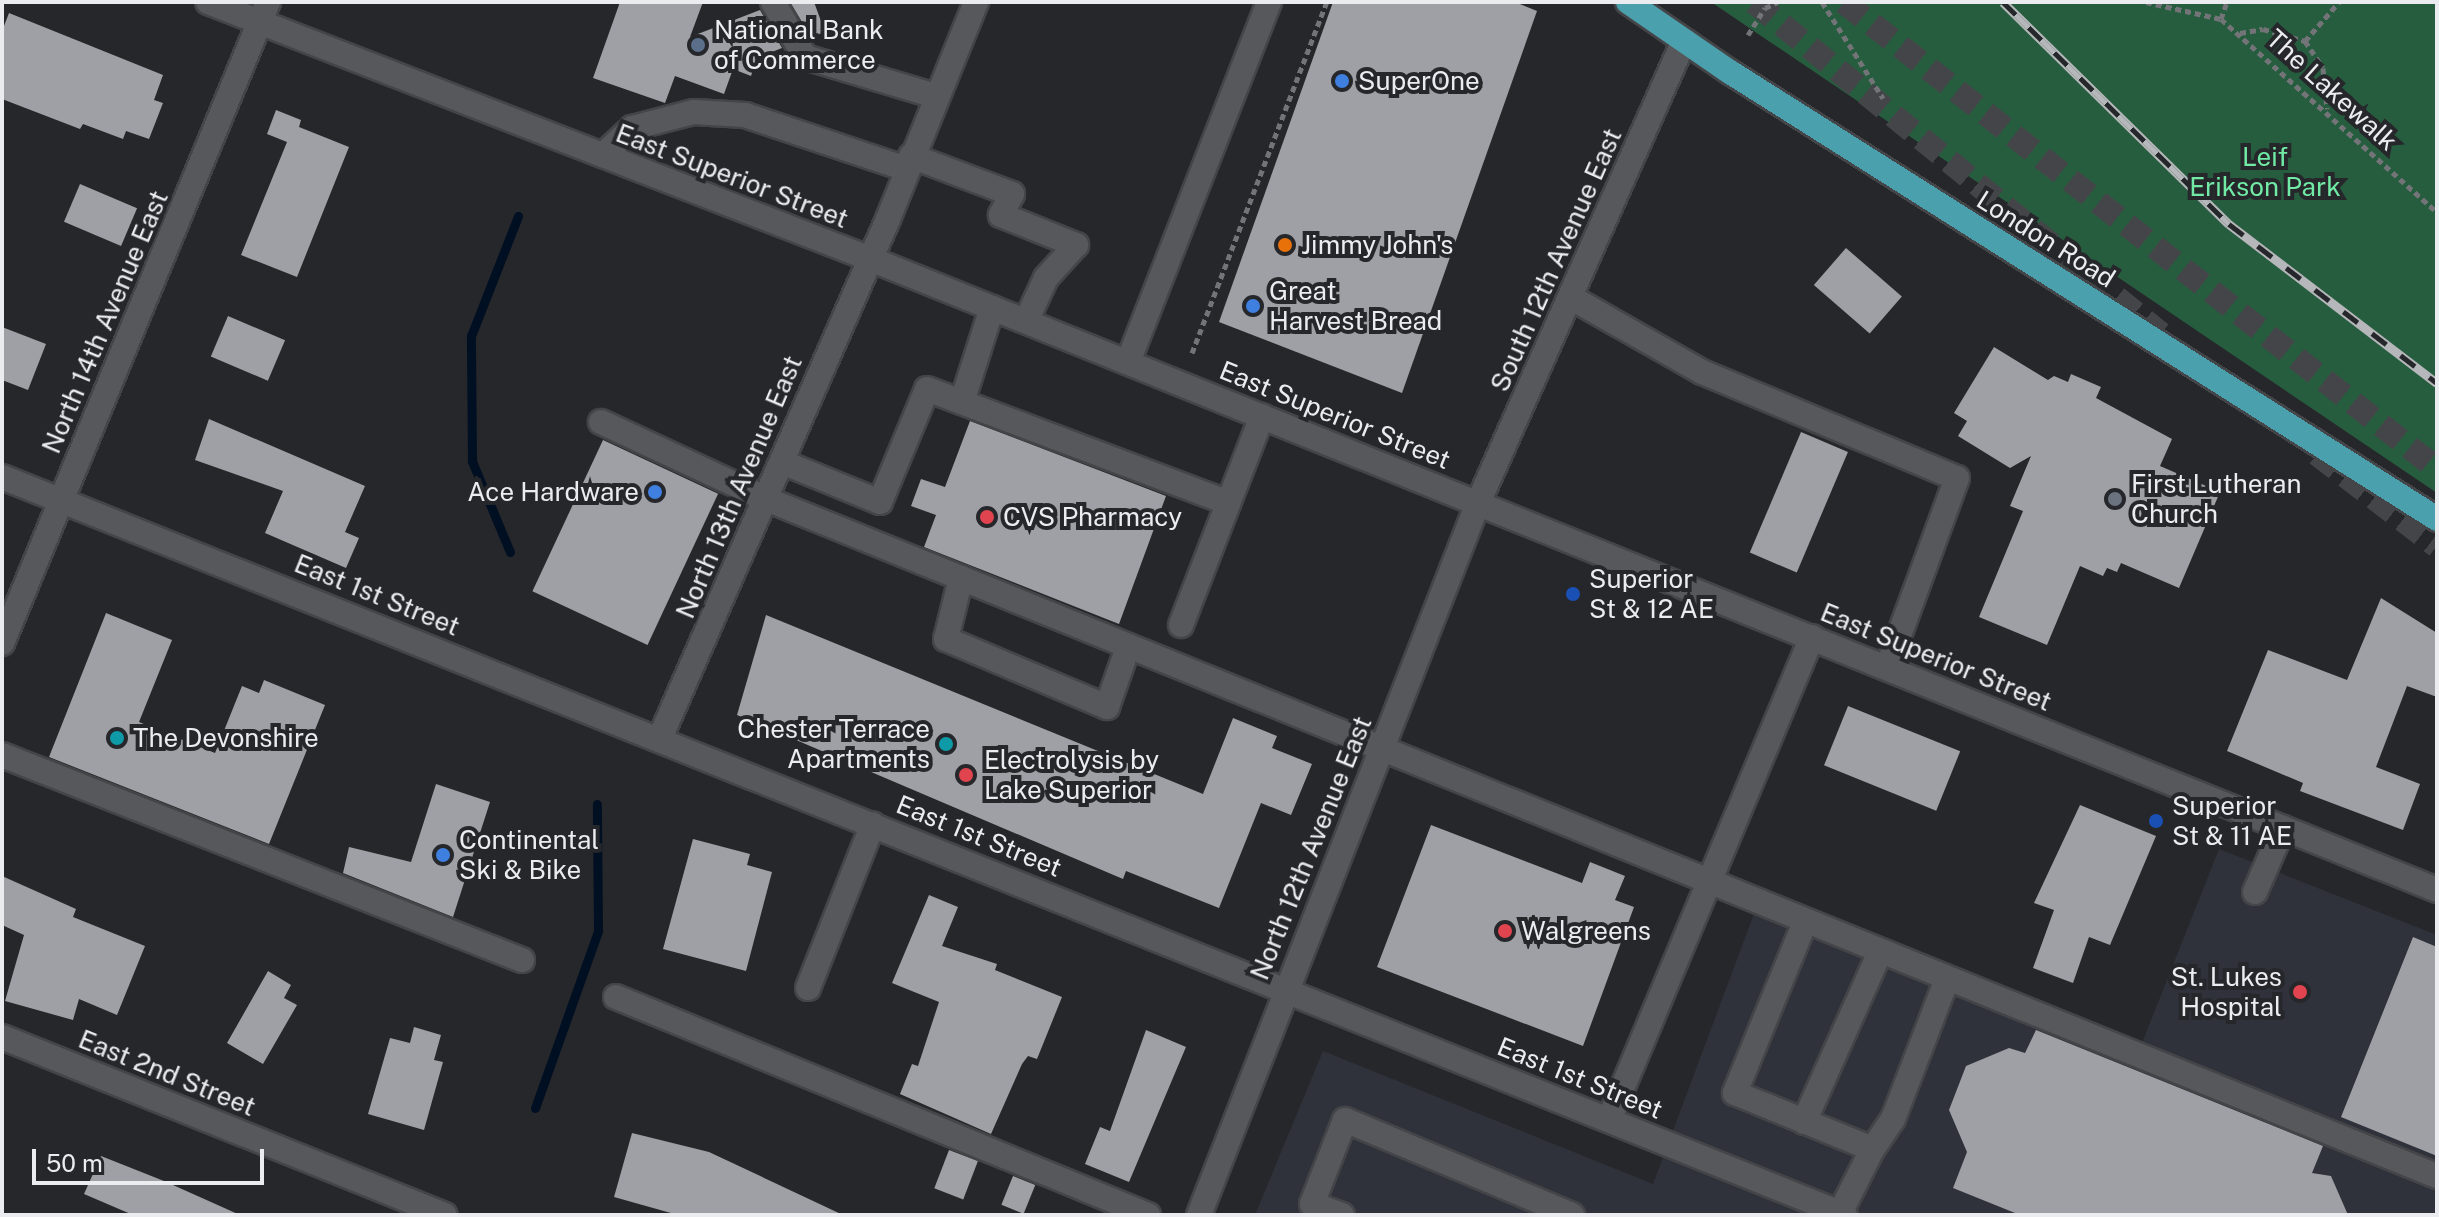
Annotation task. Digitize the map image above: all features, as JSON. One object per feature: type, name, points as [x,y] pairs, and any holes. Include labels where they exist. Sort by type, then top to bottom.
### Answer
[{"type":"main road","name":"London Road","points":[[1628,2],[1684,41],[2437,519]]},
{"type":"street","name":"East Superior Street","points":[[208,2],[264,12],[603,155],[1026,321],[2437,890]]},
{"type":"street","points":[[773,2],[805,57],[936,96]]},
{"type":"street","name":"North 13th Avenue East","points":[[660,738],[782,462],[976,2]]},
{"type":"street","points":[[1128,362],[1269,2]]},
{"type":"street","name":"North 14th Avenue East","points":[[2,643],[264,12]]},
{"type":"street","name":"South 12th Avenue East","points":[[1478,503],[1684,41]]},
{"type":"street","points":[[603,155],[632,128],[694,112],[745,115],[1012,194],[1001,215],[1076,245],[1046,278],[1026,321]]},
{"type":"street","points":[[1570,297],[1702,372],[1957,478],[1887,668]]},
{"type":"street","points":[[962,402],[992,308]]},
{"type":"street","points":[[782,462],[880,502],[927,389],[1228,503]]},
{"type":"street","points":[[1181,625],[1262,416]]},
{"type":"street","points":[[601,422],[766,499],[1379,750],[2437,1176]]},
{"type":"street","name":"East 1st Street","points":[[2,477],[1842,1214]]},
{"type":"street","name":"North 12th Avenue East","points":[[1203,1214],[1285,989],[1478,503]]},
{"type":"street","points":[[961,578],[946,639],[1107,707],[1128,647]]},
{"type":"street","points":[[1609,1120],[1812,637]]},
{"type":"street","points":[[2,755],[522,960]]},
{"type":"street","points":[[808,988],[873,824]]},
{"type":"street","points":[[2255,892],[2283,828]]},
{"type":"street","points":[[1805,922],[1735,1093],[1872,1149]]},
{"type":"street","points":[[1804,1122],[1880,952]]},
{"type":"street","points":[[1842,1214],[1872,1149],[1893,1119],[1947,979]]},
{"type":"street","points":[[616,997],[1148,1215]]},
{"type":"street","name":"East 2nd Street","points":[[2,1037],[445,1215]]},
{"type":"street","points":[[1342,1215],[1312,1204],[1345,1120],[1572,1215]]},
{"type":"path","points":[[1192,353],[1327,2]]},
{"type":"path","points":[[1748,35],[1765,8],[1778,2]]},
{"type":"path","points":[[1822,2],[1883,98]]},
{"type":"path","name":"The Lakewalk","points":[[2146,2],[2221,19],[2327,110],[2437,212]]},
{"type":"path","points":[[2221,19],[2227,2]]},
{"type":"path","points":[[2305,41],[2339,2]]},
{"type":"path","points":[[2239,33],[2263,29],[2305,41],[2323,68],[2327,110]]},
{"type":"shaded area","name":"St. Lukes Hospital","points":[[2219,849],[2437,935],[2437,1215],[1255,1215],[1323,1051],[1653,1184],[1754,914],[2140,1048]]},
{"type":"green space","name":"Leif Erikson Park","points":[[1711,2],[2437,2],[2437,493]]},
{"type":"building","name":"National Bank of Commerce","points":[[620,2],[703,2],[690,37],[760,10],[782,48],[757,58],[751,76],[733,69],[724,94],[675,76],[665,103],[593,78]]},
{"type":"building","points":[[790,2],[814,2],[825,32],[811,37]]},
{"type":"building","points":[[1333,2],[1515,2],[1537,11],[1402,393],[1219,322]]},
{"type":"building","points":[[9,13],[163,75],[154,100],[163,103],[149,139],[126,131],[123,139],[83,124],[80,129],[2,99],[2,31]]},
{"type":"building","points":[[276,110],[301,120],[299,127],[349,147],[297,277],[241,255],[287,142],[267,134]]},
{"type":"building","points":[[80,184],[137,208],[121,246],[64,222]]},
{"type":"building","points":[[1846,248],[1902,297],[1870,334],[1814,285]]},
{"type":"building","points":[[228,316],[285,340],[268,381],[211,357]]},
{"type":"building","points":[[2,327],[46,344],[28,390],[2,380]]},
{"type":"building","name":"First Lutheran Church","points":[[1994,347],[2048,380],[2054,376],[2068,382],[2071,374],[2101,387],[2096,398],[2172,439],[2160,466],[2220,492],[2179,588],[2121,563],[2117,572],[2107,568],[2103,576],[2080,566],[2047,645],[1979,617],[2023,511],[2010,506],[2031,456],[2010,468],[1958,436],[1967,421],[1954,413]]},
{"type":"building","points":[[209,419],[365,486],[345,532],[359,538],[346,568],[265,533],[283,491],[195,460]]},
{"type":"building","points":[[970,421],[1166,496],[1119,624],[924,547],[936,515],[911,506],[921,479],[945,487]]},
{"type":"building","points":[[1801,432],[1848,452],[1797,573],[1750,553]]},
{"type":"building","points":[[603,440],[718,494],[648,645],[532,591]]},
{"type":"building","points":[[2381,598],[2437,633],[2437,697],[2407,686],[2376,767],[2420,784],[2403,830],[2300,791],[2303,783],[2227,751],[2268,650],[2347,680]]},
{"type":"building","name":"The Devonshire","points":[[106,613],[172,640],[139,722],[215,753],[242,686],[259,693],[264,680],[325,705],[269,844],[49,757]]},
{"type":"building","name":"Chester Terrace Apartments","points":[[766,615],[1203,794],[1233,718],[1277,736],[1272,748],[1312,764],[1291,815],[1261,803],[1219,908],[1126,871],[1123,879],[737,715]]},
{"type":"building","points":[[1848,706],[1960,751],[1936,811],[1824,765]]},
{"type":"building","name":"Continental Ski & Bike","points":[[436,784],[490,802],[453,917],[343,873],[349,847],[411,862]]},
{"type":"building","points":[[2080,805],[2156,836],[2110,945],[2089,937],[2073,983],[2033,968],[2054,910],[2034,903]]},
{"type":"building","points":[[1431,825],[1582,883],[1590,862],[1625,876],[1615,900],[1634,907],[1583,1046],[1377,967]]},
{"type":"building","points":[[693,839],[750,854],[747,865],[772,872],[746,971],[663,949]]},
{"type":"building","points":[[2,876],[76,909],[73,917],[145,946],[117,1015],[79,999],[73,1020],[5,1001],[24,935],[2,925]]},
{"type":"building","points":[[929,895],[958,907],[942,946],[997,964],[995,970],[1062,997],[1037,1059],[1028,1056],[1022,1064],[991,1134],[900,1094],[912,1064],[918,1066],[939,1002],[892,983]]},
{"type":"building","points":[[2413,937],[2437,947],[2437,1156],[2341,1117]]},
{"type":"building","points":[[268,971],[291,985],[284,998],[297,1005],[263,1064],[227,1043]]},
{"type":"building","points":[[414,1027],[441,1035],[434,1060],[443,1062],[424,1130],[368,1114],[390,1038],[410,1043]]},
{"type":"building","points":[[1146,1030],[1186,1047],[1129,1182],[1085,1164],[1100,1127],[1110,1131]]},
{"type":"building","points":[[2036,1030],[2323,1146],[2312,1173],[2331,1176],[2348,1215],[2020,1215],[1953,1188],[1967,1152],[1949,1110],[1966,1066],[2009,1048],[2025,1053]]},
{"type":"building","points":[[632,1133],[709,1152],[843,1215],[678,1215],[614,1197]]},
{"type":"building","points":[[949,1150],[978,1161],[963,1199],[934,1188]]},
{"type":"building","points":[[101,1156],[240,1215],[133,1215],[84,1194]]},
{"type":"building","points":[[1013,1176],[1035,1185],[1024,1214],[1001,1205]]},
{"type":"waterway","points":[[510,552],[472,461],[471,336],[518,216]]},
{"type":"waterway","points":[[535,1108],[598,931],[597,804]]},
{"type":"tunnel","points":[[1754,2],[2161,334]]},
{"type":"tunnel","points":[[1844,2],[2437,469]]},
{"type":"tunnel","points":[[2317,454],[2437,546]]},
{"type":"railway","points":[[2003,2],[2229,224],[2437,383]]},
{"type":"place","name":"National Bank of Commerce","points":[[698,45]]},
{"type":"place","name":"SuperOne","points":[[1342,81]]},
{"type":"place","name":"Jimmy John's","points":[[1285,245]]},
{"type":"place","name":"Great Harvest Bread","points":[[1253,306]]},
{"type":"place","name":"Ace Hardware","points":[[655,492]]},
{"type":"place","name":"First Lutheran Church","points":[[2115,499]]},
{"type":"place","name":"CVS Pharmacy","points":[[987,517]]},
{"type":"place","name":"Superior St & 12 AE","points":[[1573,594]]},
{"type":"place","name":"The Devonshire","points":[[117,738]]},
{"type":"place","name":"Chester Terrace Apartments","points":[[946,744]]},
{"type":"place","name":"Electrolysis by Lake Superior","points":[[966,775]]},
{"type":"place","name":"Superior St & 11 AE","points":[[2156,821]]},
{"type":"place","name":"Continental Ski & Bike","points":[[443,855]]},
{"type":"place","name":"Walgreens","points":[[1505,931]]},
{"type":"place","name":"St. Lukes Hospital","points":[[2300,992]]}]
